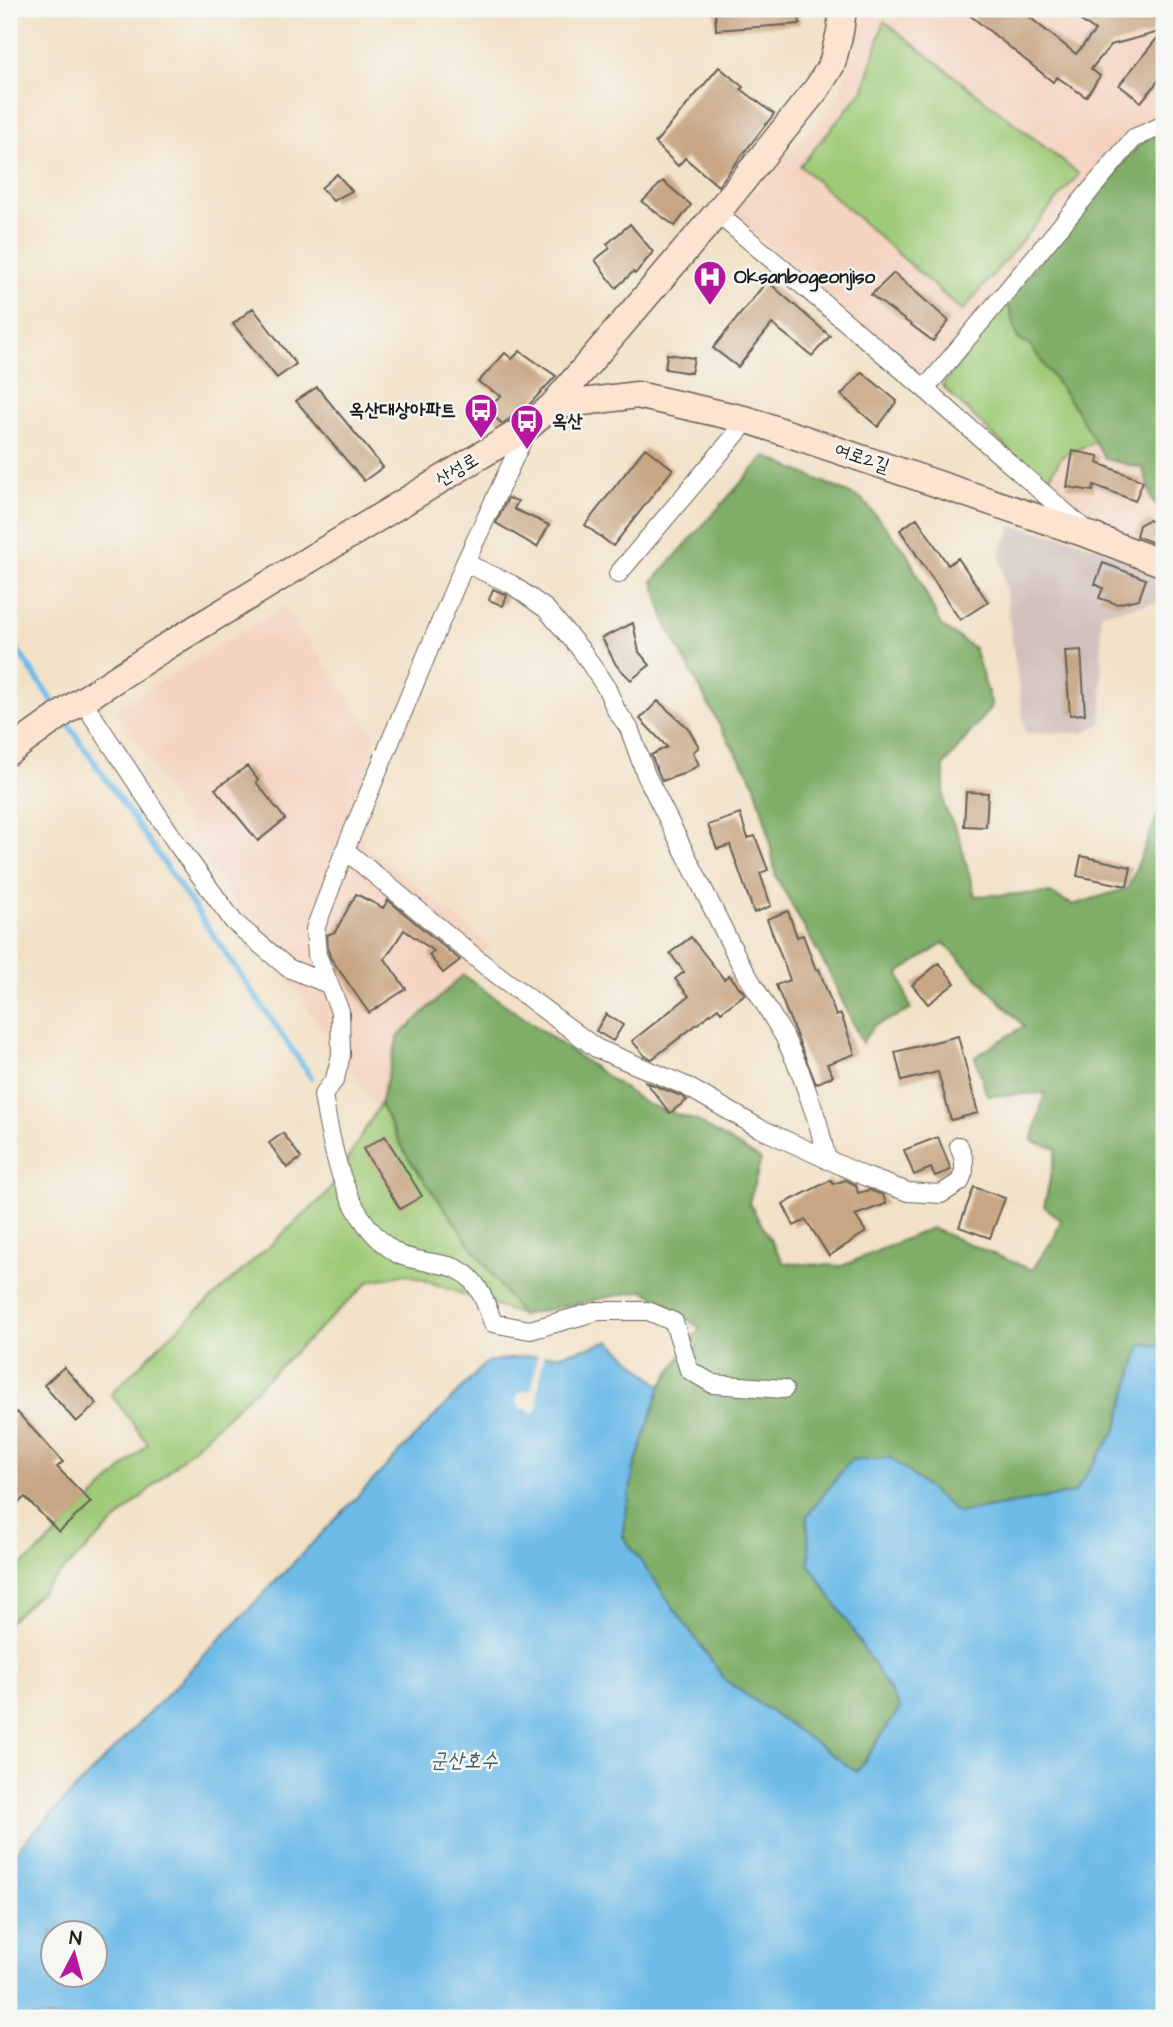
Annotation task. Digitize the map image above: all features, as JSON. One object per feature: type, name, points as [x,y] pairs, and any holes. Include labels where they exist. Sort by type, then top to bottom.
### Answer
[{"type":"street","name":"산성로","points":[[9,752],[75,705],[167,646],[528,426],[552,405],[716,213],[818,87],[832,64],[843,9]]},
{"type":"street","points":[[925,389],[1134,138],[1164,125]]},
{"type":"street","points":[[716,213],[925,389],[1092,536]]},
{"type":"street","name":"여로2길","points":[[552,405],[637,396],[748,420],[1092,536],[1164,564]]},
{"type":"street","points":[[618,574],[748,420]]},
{"type":"street","points":[[528,426],[465,563],[345,850],[315,929],[317,954],[341,1011],[341,1055],[335,1079],[323,1095],[331,1144],[360,1217],[378,1239],[400,1255],[452,1267],[465,1274],[482,1293],[493,1323],[530,1331],[598,1311],[648,1311],[674,1322],[689,1370],[713,1384],[784,1389]]},
{"type":"street","points":[[465,563],[511,584],[546,609],[582,651],[607,689],[616,710],[629,728],[646,775],[740,962],[784,1036],[800,1071],[818,1123],[827,1160]]},
{"type":"street","points":[[75,705],[234,922],[288,968],[328,984]]},
{"type":"street","points":[[345,850],[487,967],[596,1048],[685,1086],[759,1128],[827,1160],[908,1192],[941,1194],[960,1182],[964,1160],[959,1146]]},
{"type":"shaded area","points":[[869,9],[1164,9],[1164,117],[1123,136],[924,379],[732,214],[836,102]]},
{"type":"shaded area","points":[[1095,442],[1105,459],[1143,468],[1150,494],[1142,511],[1164,520],[1164,555],[1098,527],[1045,485],[1062,456]]},
{"type":"shaded area","points":[[1012,526],[1070,538],[1164,572],[1164,601],[1101,613],[1102,722],[1084,733],[1025,733],[1000,553]]},
{"type":"shaded area","points":[[284,607],[375,735],[363,844],[492,946],[398,1037],[377,1109],[233,899],[116,708]]},
{"type":"green space","points":[[884,21],[1079,174],[962,311],[800,166],[864,89]]},
{"type":"green space","points":[[1164,133],[1163,512],[1152,501],[1143,468],[1105,459],[1077,411],[1030,345],[1018,339],[1007,300],[1141,142]]},
{"type":"green space","points":[[1007,300],[1018,339],[1030,345],[1077,411],[1095,442],[1062,456],[1045,485],[942,386]]},
{"type":"green space","points":[[765,456],[862,499],[907,553],[941,626],[974,648],[992,706],[944,765],[944,806],[959,836],[975,896],[1050,893],[1073,905],[1128,888],[1164,799],[1164,1346],[1141,1344],[1117,1429],[1074,1493],[958,1513],[891,1459],[851,1460],[807,1515],[810,1565],[900,1708],[857,1772],[725,1680],[622,1535],[634,1468],[661,1386],[700,1328],[644,1290],[521,1315],[407,1156],[380,1104],[398,1037],[463,975],[646,1104],[697,1121],[761,1160],[749,1203],[784,1263],[842,1266],[931,1228],[1032,1270],[1054,1238],[1061,1220],[1044,1206],[1057,1149],[1032,1141],[1045,1093],[987,1096],[975,1057],[1024,1026],[944,943],[899,973],[911,1010],[873,1026],[862,1043],[829,972],[776,877],[767,827],[754,782],[722,730],[667,626],[653,581]]},
{"type":"green space","points":[[380,1104],[407,1156],[521,1315],[407,1274],[370,1281],[9,1622],[9,1573],[34,1556],[148,1444],[111,1394],[164,1341],[327,1194]]},
{"type":"water","name":"군산호수","points":[[610,1341],[661,1386],[634,1468],[622,1535],[725,1680],[857,1772],[900,1708],[810,1565],[807,1516],[851,1460],[891,1458],[958,1513],[1074,1493],[1117,1429],[1141,1344],[1164,1346],[1164,2018],[9,2018],[9,1858],[487,1362],[560,1355]]},
{"type":"pier","points":[[538,1352],[544,1352],[538,1409],[532,1414],[528,1409],[521,1409],[517,1402],[518,1394],[532,1389]]},
{"type":"building","points":[[715,9],[798,9],[800,24],[716,30]]},
{"type":"building","points":[[962,9],[1019,9],[1076,54],[1095,31],[1065,9],[1141,9],[1164,23],[1164,74],[1141,102],[1119,85],[1163,31],[1111,45],[1091,69],[1100,76],[1086,97],[1057,77],[1053,82]]},
{"type":"building","points":[[719,67],[743,87],[741,89],[774,114],[718,186],[685,158],[678,166],[655,143]]},
{"type":"building","points":[[337,174],[352,191],[333,201],[321,188]]},
{"type":"building","points":[[663,181],[691,205],[675,226],[642,202]]},
{"type":"building","points":[[630,224],[653,252],[635,274],[633,272],[616,288],[595,260],[610,248],[607,244]]},
{"type":"building","points":[[894,273],[949,321],[933,341],[871,295]]},
{"type":"building","points":[[767,281],[830,336],[812,356],[772,324],[738,367],[713,348]]},
{"type":"building","points":[[253,308],[296,364],[277,378],[233,324]]},
{"type":"building","points":[[520,351],[556,376],[527,407],[502,424],[487,409],[501,396],[478,382],[505,353],[512,359]]},
{"type":"building","points":[[667,354],[694,358],[691,373],[665,369]]},
{"type":"building","points":[[862,372],[897,401],[878,427],[841,395]]},
{"type":"building","points":[[317,387],[383,467],[364,481],[296,401]]},
{"type":"building","points":[[645,448],[673,469],[613,546],[585,525]]},
{"type":"building","points":[[1073,451],[1099,456],[1098,463],[1143,481],[1135,501],[1094,485],[1093,491],[1067,487]]},
{"type":"building","points":[[508,498],[518,501],[514,509],[549,525],[537,547],[496,523]]},
{"type":"building","points":[[917,518],[948,565],[958,558],[988,602],[960,620],[900,530]]},
{"type":"building","points":[[1148,520],[1164,527],[1164,547],[1136,536],[1139,525]]},
{"type":"building","points":[[1103,563],[1146,579],[1139,599],[1117,604],[1099,598],[1103,588],[1095,584]]},
{"type":"building","points":[[493,589],[507,595],[503,606],[489,600]]},
{"type":"building","points":[[633,623],[639,652],[650,665],[631,680],[616,665],[602,638]]},
{"type":"building","points":[[1081,650],[1085,714],[1070,715],[1065,651]]},
{"type":"building","points":[[658,701],[688,728],[699,747],[693,752],[699,765],[662,781],[651,755],[667,747],[640,719]]},
{"type":"building","points":[[247,766],[285,819],[258,841],[215,789]]},
{"type":"building","points":[[966,792],[988,793],[986,827],[964,826]]},
{"type":"building","points":[[740,814],[748,838],[755,836],[768,870],[760,873],[771,906],[754,913],[730,845],[717,849],[708,825]]},
{"type":"building","points":[[1081,856],[1131,867],[1127,886],[1077,876]]},
{"type":"building","points":[[356,894],[383,908],[388,900],[460,960],[443,973],[429,955],[434,951],[404,930],[385,959],[406,989],[369,1013],[330,957],[328,949],[327,935],[335,932]]},
{"type":"building","points":[[788,911],[797,937],[803,935],[816,970],[819,969],[836,1016],[841,1014],[855,1054],[827,1064],[833,1076],[816,1084],[776,985],[790,980],[767,919]]},
{"type":"building","points":[[691,937],[724,979],[729,975],[745,994],[721,1012],[718,1008],[652,1059],[645,1056],[632,1041],[689,996],[675,979],[684,972],[670,953]]},
{"type":"building","points":[[939,963],[955,983],[928,1004],[912,985]]},
{"type":"building","points":[[606,1014],[623,1025],[613,1041],[596,1031]]},
{"type":"building","points":[[958,1036],[978,1113],[951,1120],[938,1072],[902,1081],[895,1052]]},
{"type":"building","points":[[646,1082],[681,1096],[687,1100],[670,1113]]},
{"type":"building","points":[[283,1133],[301,1158],[287,1168],[269,1143]]},
{"type":"building","points":[[385,1136],[422,1196],[400,1209],[363,1149]]},
{"type":"building","points":[[938,1137],[951,1170],[935,1176],[931,1168],[914,1175],[904,1150]]},
{"type":"building","points":[[831,1180],[833,1184],[846,1180],[856,1185],[858,1193],[869,1190],[883,1195],[886,1204],[855,1215],[866,1232],[829,1256],[806,1220],[794,1226],[783,1204]]},
{"type":"building","points":[[974,1187],[1005,1198],[990,1238],[959,1227]]},
{"type":"building","points":[[64,1367],[97,1404],[76,1422],[44,1385]]},
{"type":"building","points":[[17,1412],[63,1462],[57,1467],[91,1502],[59,1532],[25,1497],[9,1512],[9,1419]]},
{"type":"waterway","points":[[9,638],[58,709]]},
{"type":"waterway","points":[[66,721],[311,1077]]},
{"type":"place","name":"Oksanbogeonjiso","points":[[710,307]]},
{"type":"place","name":"옥산대상아파트","points":[[481,440]]},
{"type":"place","name":"옥산","points":[[527,451]]}]
